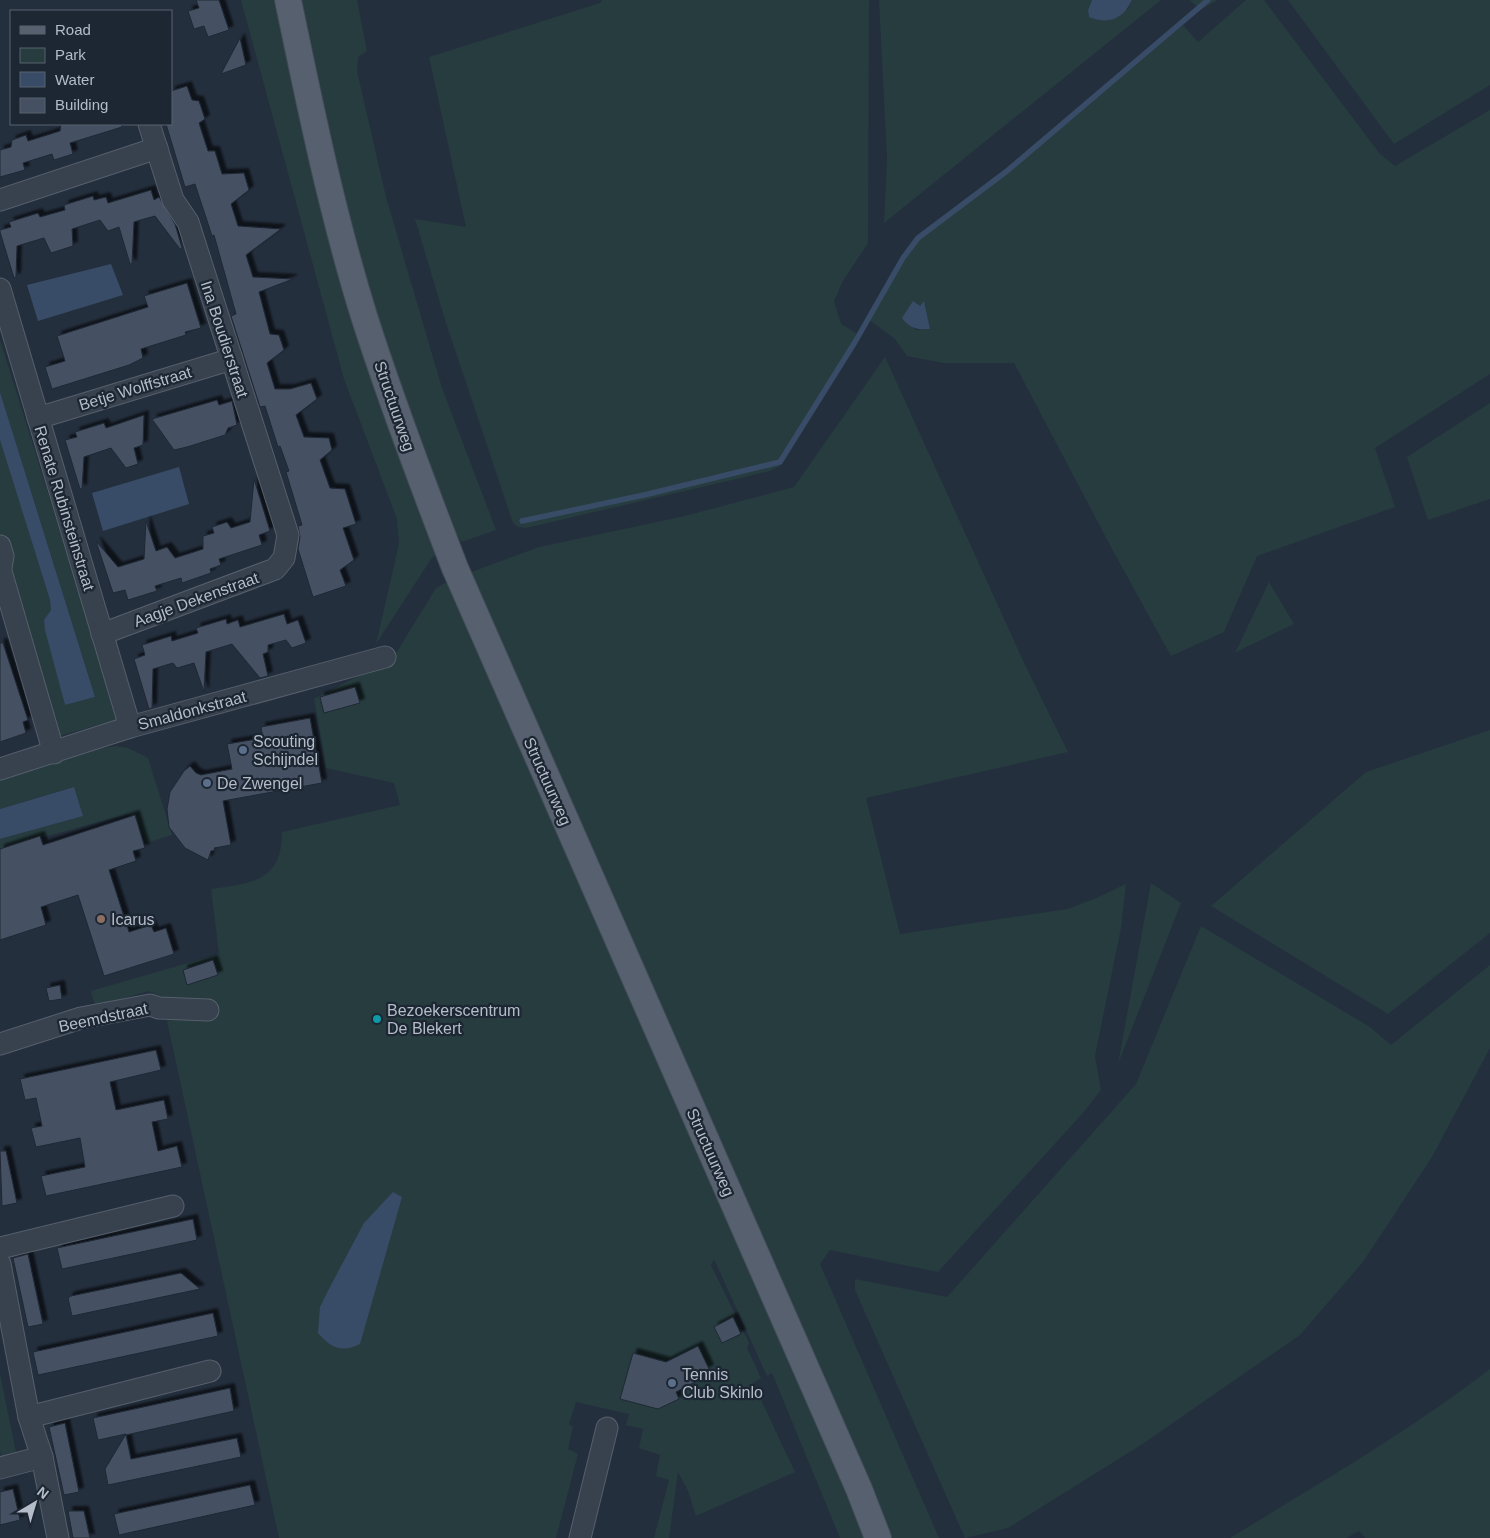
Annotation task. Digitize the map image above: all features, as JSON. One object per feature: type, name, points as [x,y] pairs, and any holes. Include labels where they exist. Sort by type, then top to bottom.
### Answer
[{"type":"main road","name":"Structuurweg","points":[[288,0],[315,131],[364,314],[415,465],[455,568],[859,1488],[878,1538]]},
{"type":"street","name":"Ina Boudierstraat","points":[[149,125],[173,200],[188,222],[288,535],[284,558]]},
{"type":"street","points":[[0,200],[157,148]]},
{"type":"street","name":"Renate Rubinsteinstraat","points":[[0,289],[130,727]]},
{"type":"street","name":"Betje Wolffstraat","points":[[38,418],[232,359]]},
{"type":"street","points":[[0,546],[3,556],[0,573]]},
{"type":"street","name":"Aagje Dekenstraat","points":[[102,634],[275,569],[284,558]]},
{"type":"street","points":[[0,568],[54,753]]},
{"type":"street","name":"Smaldonkstraat","points":[[0,769],[130,727],[385,657]]},
{"type":"street","name":"Beemdstraat","points":[[0,1044],[81,1018],[150,1005],[159,1008],[208,1010]]},
{"type":"street","points":[[0,1248],[173,1206]]},
{"type":"street","points":[[0,1264],[4,1304],[29,1417],[42,1457],[58,1538]]},
{"type":"street","points":[[29,1417],[210,1371]]},
{"type":"street","points":[[580,1538],[606,1428]]},
{"type":"street","points":[[0,1468],[42,1457]]},
{"type":"green space","points":[[241,0],[277,0],[438,553],[431,559],[376,644],[399,544],[397,519],[344,379]]},
{"type":"green space","points":[[298,0],[357,0],[367,51],[358,57],[357,71],[386,197],[442,388],[496,530],[462,542],[457,536],[438,492],[370,298],[327,146]]},
{"type":"green space","points":[[602,0],[869,0],[868,243],[843,281],[834,301],[841,324],[859,335],[780,466],[770,471],[526,528],[518,527],[513,523],[446,323],[415,219],[466,227],[429,57],[600,3]]},
{"type":"green space","points":[[879,0],[1092,0],[1088,10],[1089,17],[1128,9],[1132,0],[1161,0],[884,223],[887,159]]},
{"type":"green space","points":[[1190,0],[1218,0],[1200,10]]},
{"type":"green space","points":[[1246,0],[1264,0],[1380,154],[1395,166],[1490,110],[1490,374],[1375,448],[1395,507],[1257,556],[1224,632],[1171,656],[1014,363],[943,363],[907,356],[895,339],[868,319],[917,240],[1005,174],[1183,25],[1198,42]],"holes":[[[924,302],[930,329],[917,330],[912,327]]]},
{"type":"green space","points":[[1288,0],[1490,0],[1490,85],[1394,144]]},
{"type":"green space","points":[[0,340],[86,614],[116,720],[56,737],[0,536],[0,440],[50,600],[51,610],[44,620],[65,705],[95,697],[0,392]]},
{"type":"green space","points":[[885,357],[1025,665],[1068,752],[866,798],[900,934],[1067,909],[1126,884],[1121,928],[1095,1056],[1101,1090],[1083,1113],[938,1272],[830,1250],[820,1264],[939,1538],[892,1538],[799,1319],[471,572],[539,547],[685,516],[794,487]]},
{"type":"green space","points":[[1490,403],[1490,499],[1428,520],[1407,457]]},
{"type":"green space","points":[[449,581],[868,1538],[840,1538],[772,1373],[767,1376],[714,1259],[711,1265],[749,1343],[747,1348],[761,1378],[753,1383],[795,1472],[696,1516],[688,1491],[678,1472],[669,1538],[654,1538],[669,1480],[656,1476],[660,1455],[639,1448],[643,1429],[626,1425],[629,1414],[576,1402],[569,1424],[573,1427],[568,1449],[578,1454],[556,1538],[279,1538],[167,1021],[179,1018],[168,999],[149,991],[95,1006],[91,991],[219,954],[211,889],[239,885],[262,877],[277,861],[281,849],[282,832],[400,805],[394,783],[326,768],[314,699],[393,658],[436,588]]},
{"type":"green space","points":[[1269,582],[1294,624],[1234,653],[1237,649]]},
{"type":"green space","points":[[1490,730],[1490,933],[1388,1014],[1211,906],[1366,772]]},
{"type":"green space","points":[[116,746],[128,748],[148,758],[172,835],[146,843],[141,829],[128,814],[0,849],[0,839],[82,816],[73,787],[0,809],[0,776],[79,752]]},
{"type":"green space","points":[[1151,883],[1181,903],[1118,1064]]},
{"type":"green space","points":[[1201,926],[1370,1027],[1391,1045],[1490,965],[1490,1048],[1432,1157],[1363,1262],[1300,1335],[1141,1445],[1008,1528],[965,1538],[855,1290],[855,1279],[947,1297],[1136,1084]]},
{"type":"green space","points":[[1490,1369],[1490,1538],[1365,1538],[1359,1531],[1346,1538],[1230,1538],[1395,1436]]},
{"type":"green space","points":[[0,1374],[16,1452],[1,1455],[0,1450]]},
{"type":"water","points":[[1092,0],[1132,0],[1120,16],[1115,19],[1103,20],[1089,17],[1088,10]]},
{"type":"water","points":[[111,264],[123,295],[38,321],[27,285]]},
{"type":"water","points":[[913,301],[920,306],[924,301],[930,329],[914,328],[902,318]]},
{"type":"water","points":[[0,392],[95,697],[65,705],[45,630],[44,620],[51,610],[50,600],[0,440]]},
{"type":"water","points":[[179,467],[189,504],[103,531],[92,493]]},
{"type":"water","points":[[74,787],[83,816],[0,839],[0,809]]},
{"type":"water","points":[[393,1192],[402,1197],[360,1344],[353,1347],[337,1348],[318,1333],[320,1307],[364,1223]]},
{"type":"building","points":[[196,0],[219,0],[229,30],[208,37],[204,26],[194,29],[188,11],[199,8]]},
{"type":"building","points":[[240,38],[246,65],[221,74]]},
{"type":"building","points":[[187,86],[192,100],[199,101],[205,119],[199,123],[208,151],[215,151],[222,174],[244,173],[249,190],[231,204],[238,226],[281,229],[246,255],[253,277],[293,279],[259,292],[270,334],[279,335],[284,350],[267,363],[275,389],[290,389],[311,383],[317,399],[296,415],[304,437],[329,438],[332,450],[320,460],[330,488],[345,489],[356,524],[343,528],[354,560],[340,570],[346,586],[313,597],[298,549],[300,537],[298,526],[302,525],[286,472],[289,471],[280,446],[278,447],[265,406],[260,407],[231,316],[236,314],[214,235],[212,236],[195,184],[185,187],[166,125],[172,125],[172,91]]},
{"type":"building","points":[[61,125],[121,125],[122,127],[70,143],[73,154],[54,160],[52,154],[23,163],[25,170],[0,177],[0,150],[11,147],[12,140],[26,135],[28,141],[60,131]]},
{"type":"building","points":[[151,190],[154,200],[159,197],[175,224],[182,248],[180,249],[155,216],[134,222],[132,264],[130,264],[119,227],[108,231],[100,220],[72,229],[73,246],[51,253],[44,238],[17,246],[16,277],[14,278],[0,232],[0,230],[11,227],[9,222],[38,213],[40,217],[65,210],[64,205],[93,196],[94,200],[106,197],[108,203]]},
{"type":"building","points":[[187,283],[201,328],[185,332],[186,335],[141,349],[143,358],[129,365],[52,389],[45,367],[65,361],[57,336],[148,307],[144,296]]},
{"type":"building","points":[[217,400],[219,405],[232,401],[237,425],[228,428],[225,435],[187,447],[174,450],[152,419]]},
{"type":"building","points":[[144,415],[143,445],[134,448],[138,464],[126,468],[111,448],[84,457],[82,489],[80,489],[65,440],[77,437],[75,432],[104,423],[106,428]]},
{"type":"building","points":[[254,479],[270,531],[259,535],[262,545],[219,559],[221,565],[210,569],[211,573],[182,583],[181,578],[155,586],[157,591],[128,600],[125,590],[113,593],[96,541],[118,567],[144,559],[146,521],[156,551],[167,547],[175,558],[203,549],[203,536],[214,533],[212,527],[227,522],[231,528],[250,522]]},
{"type":"building","points":[[284,614],[287,624],[298,620],[306,643],[292,648],[286,640],[268,645],[268,652],[263,654],[268,676],[260,678],[232,644],[206,652],[204,692],[194,663],[177,668],[173,663],[153,669],[152,708],[149,709],[134,659],[145,655],[142,645],[171,636],[172,641],[198,633],[196,628],[226,619],[227,624],[238,620],[240,627]]},
{"type":"building","points":[[0,643],[3,643],[28,720],[23,722],[26,733],[0,742]]},
{"type":"building","points":[[355,687],[360,703],[324,713],[320,697]]},
{"type":"building","points":[[310,718],[322,783],[223,801],[231,845],[214,848],[215,850],[211,851],[208,860],[185,848],[169,827],[167,809],[170,792],[184,771],[190,766],[196,773],[201,775],[232,769],[227,744],[263,738],[261,727]]},
{"type":"building","points":[[135,815],[145,848],[133,851],[136,861],[109,870],[129,932],[151,925],[154,932],[166,928],[174,954],[104,976],[78,895],[41,907],[46,925],[0,940],[0,849],[40,836],[43,845]]},
{"type":"building","points":[[213,960],[218,975],[187,985],[183,970]]},
{"type":"building","points":[[60,985],[62,999],[49,1001],[46,988]]},
{"type":"building","points":[[156,1050],[161,1070],[110,1082],[116,1110],[164,1100],[168,1119],[152,1122],[158,1151],[177,1146],[182,1167],[46,1196],[41,1176],[85,1167],[80,1138],[36,1147],[31,1128],[42,1126],[36,1098],[25,1100],[20,1079]]},
{"type":"building","points":[[0,1151],[6,1151],[17,1203],[2,1206]]},
{"type":"building","points":[[193,1219],[197,1240],[62,1269],[57,1248]]},
{"type":"building","points":[[28,1254],[43,1324],[28,1327],[13,1258]]},
{"type":"building","points":[[181,1273],[200,1289],[72,1316],[68,1298],[71,1296]]},
{"type":"building","points":[[213,1313],[218,1336],[38,1375],[33,1352]]},
{"type":"building","points":[[733,1317],[741,1334],[722,1343],[714,1327]]},
{"type":"building","points":[[698,1346],[709,1369],[694,1376],[699,1380],[676,1392],[679,1399],[658,1409],[620,1399],[633,1353],[666,1362]]},
{"type":"building","points":[[230,1388],[234,1411],[126,1435],[131,1459],[237,1438],[241,1457],[108,1485],[105,1469],[126,1434],[98,1440],[93,1418]]},
{"type":"building","points":[[65,1423],[79,1492],[64,1495],[49,1427]]},
{"type":"building","points":[[250,1485],[255,1505],[119,1535],[114,1514]]},
{"type":"building","points":[[13,1489],[20,1520],[0,1525],[0,1492]]},
{"type":"building","points":[[68,1511],[84,1511],[90,1538],[73,1538]]},
{"type":"waterway","points":[[522,521],[644,495],[780,462],[855,342],[903,258],[918,238],[1007,171],[1208,0]]},
{"type":"place","name":"Scouting Schijndel","points":[[243,750]]},
{"type":"place","name":"De Zwengel","points":[[207,783]]},
{"type":"place","name":"Icarus","points":[[101,919]]},
{"type":"place","name":"Bezoekerscentrum De Blekert","points":[[377,1019]]},
{"type":"place","name":"Tennis Club Skinlo","points":[[672,1383]]}]
